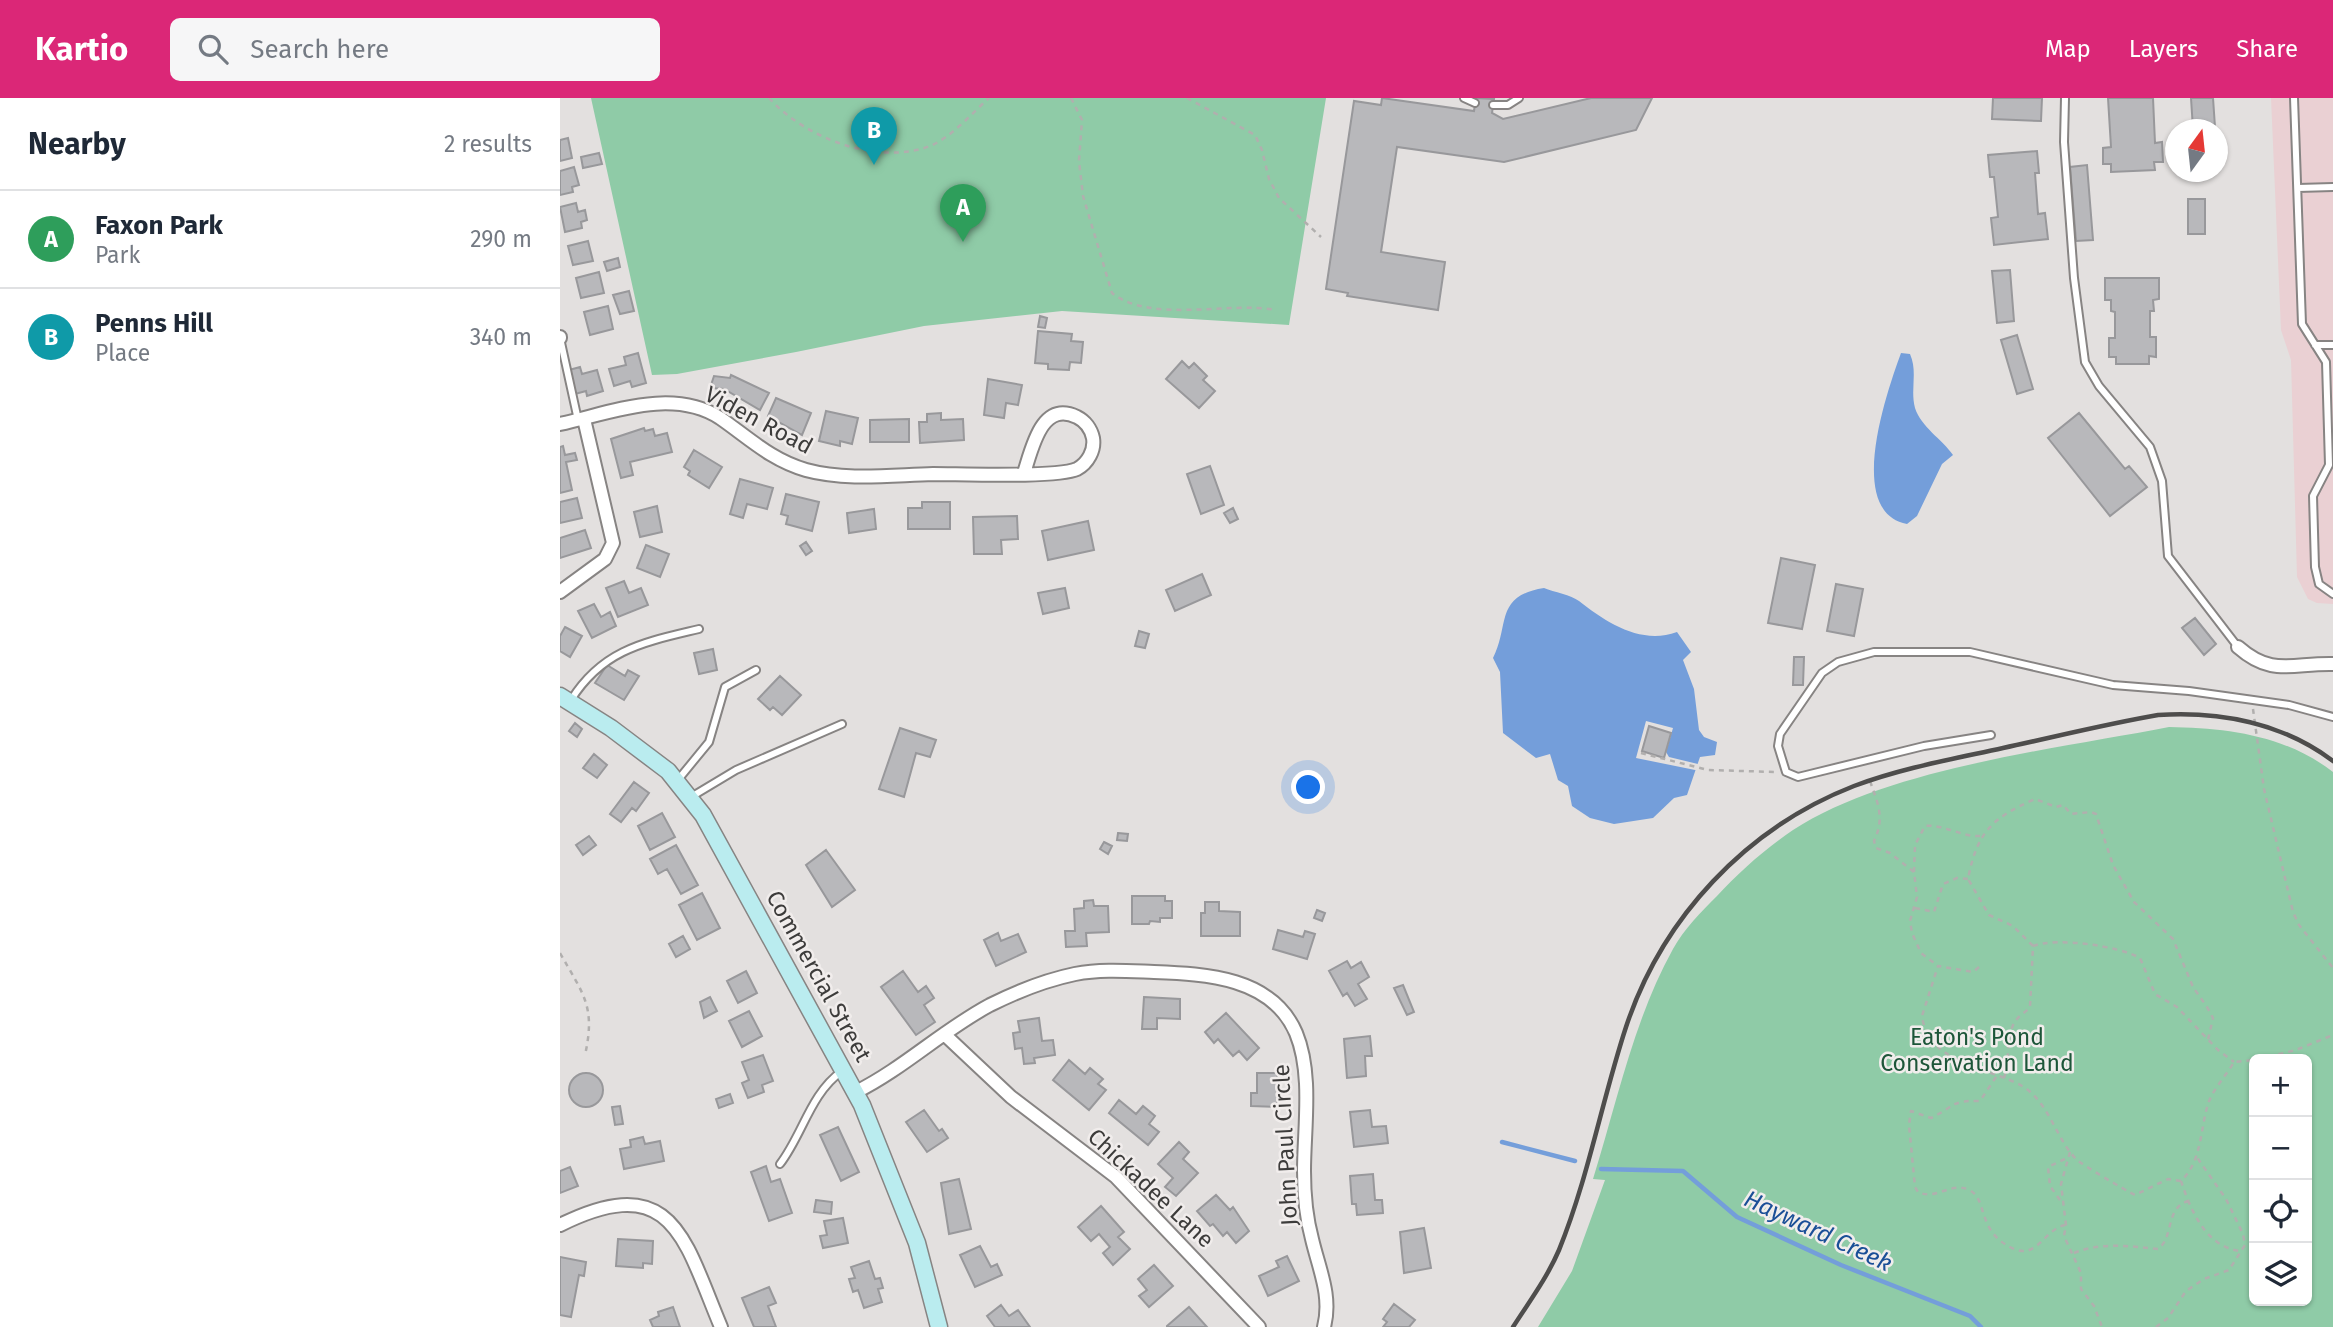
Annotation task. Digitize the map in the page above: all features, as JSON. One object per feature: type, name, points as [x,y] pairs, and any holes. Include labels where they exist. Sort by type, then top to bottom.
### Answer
[{"type":"main road","name":"Commercial Street","points":[[567,700],[622,735],[677,781],[691,797],[856,1091],[917,1243],[939,1327]]},
{"type":"street","name":"Viden Road","points":[[560,424],[652,404],[670,403],[709,412],[768,454],[816,472],[848,475],[1024,473],[1067,471],[1086,462],[1093,444],[1091,433],[1083,421],[1065,414],[1049,418],[1040,426],[1024,473]]},
{"type":"street","points":[[560,592],[605,559],[613,543],[581,419]]},
{"type":"street","points":[[2238,647],[2255,662],[2267,667],[2333,664]]},
{"type":"street","name":"John Paul Circle","points":[[856,1091],[990,1006],[1022,991],[1092,971],[1210,975],[1243,984],[1269,999],[1292,1026],[1301,1050],[1305,1201],[1326,1292],[1324,1327]]},
{"type":"street","name":"Chickadee Lane","points":[[944,1034],[969,1061],[1020,1105],[1108,1170],[1259,1327]]},
{"type":"street","points":[[560,1225],[623,1203],[646,1206],[660,1214],[684,1239],[721,1327]]},
{"type":"lane","points":[[1464,98],[1475,103]]},
{"type":"lane","points":[[1493,105],[1508,105],[1519,98]]},
{"type":"lane","points":[[2065,98],[2064,142],[2074,278],[2085,362],[2099,386],[2150,447],[2162,481],[2168,556],[2238,647]]},
{"type":"lane","points":[[2294,98],[2302,324],[2326,362],[2329,465],[2313,496],[2315,567],[2319,584],[2333,594]]},
{"type":"lane","points":[[2298,188],[2333,187]]},
{"type":"lane","points":[[560,337],[581,419]]},
{"type":"lane","points":[[2315,345],[2333,345]]},
{"type":"lane","points":[[567,700],[601,665],[624,649],[699,629]]},
{"type":"lane","points":[[1991,735],[1924,746],[1798,778],[1786,772],[1778,746],[1780,734],[1822,673],[1838,662],[1863,653],[1970,652],[2113,685],[2189,691],[2289,705],[2333,717]]},
{"type":"lane","points":[[677,781],[709,742],[725,687],[756,670]]},
{"type":"lane","points":[[691,797],[736,771],[842,724]]},
{"type":"lane","points":[[779,1164],[795,1144],[822,1089],[845,1069]]},
{"type":"path","points":[[769,98],[791,120],[812,131],[868,150],[888,153],[930,146],[989,98]]},
{"type":"path","points":[[1070,98],[1082,120],[1079,161],[1083,196],[1112,293],[1120,300],[1167,309],[1204,312],[1256,306],[1276,310]]},
{"type":"path","points":[[1187,98],[1255,135],[1262,150],[1269,179],[1279,198],[1321,237]]},
{"type":"path","points":[[2251,700],[2264,789],[2293,912],[2305,934],[2333,968]]},
{"type":"path","points":[[1641,753],[1708,770],[1786,772]]},
{"type":"path","points":[[1870,780],[1881,811],[1879,830],[1874,841],[1876,848],[1890,853],[1914,872]]},
{"type":"path","points":[[2003,1078],[2009,1062],[2012,1029],[2019,1016],[2030,1007],[2033,946],[2013,926],[1989,915],[1968,879],[1981,836],[2006,813],[2035,799],[2056,807],[2063,806],[2071,814],[2096,814],[2113,865],[2134,902],[2173,939],[2193,986],[2213,1018],[2208,1040]]},
{"type":"path","points":[[1979,967],[1973,972],[1933,964],[1921,953],[1910,921],[1917,897],[1915,845],[1926,826],[1933,825],[1966,836],[1981,836]]},
{"type":"path","points":[[1913,907],[1934,912],[1943,884],[1957,878],[1968,879]]},
{"type":"path","points":[[2033,946],[2051,941],[2083,943],[2133,954],[2144,965],[2146,979],[2155,994],[2177,1007],[2208,1040],[2234,1062],[2249,1061]]},
{"type":"path","points":[[560,953],[588,1006],[591,1024],[585,1055]]},
{"type":"path","points":[[1938,966],[1930,983],[1923,1023],[1934,1042],[1949,1054],[2031,1093],[2058,1128],[2077,1160],[2134,1195],[2168,1179],[2181,1181]]},
{"type":"path","points":[[2280,1054],[2333,1035]]},
{"type":"path","points":[[2181,1181],[2188,1174],[2196,1156],[2208,1102],[2234,1062]]},
{"type":"path","points":[[1996,1077],[1980,1101],[1967,1099],[1950,1104],[1931,1118],[1911,1111],[1909,1125],[1915,1187],[1918,1192],[1930,1195],[1956,1188],[1971,1190],[1979,1199],[1988,1231],[2017,1251],[2036,1248],[2054,1229],[2066,1225]]},
{"type":"path","points":[[2060,1200],[2070,1152]]},
{"type":"path","points":[[2156,1327],[2168,1318],[2186,1291],[2204,1279],[2223,1275],[2242,1251],[2243,1234],[2226,1199],[2196,1156]]},
{"type":"path","points":[[2067,1158],[2048,1167],[2050,1186],[2060,1200],[2066,1225],[2066,1244],[2074,1253],[2081,1273],[2081,1289],[2094,1306],[2102,1327]]},
{"type":"path","points":[[2181,1181],[2188,1201],[2212,1241],[2227,1249],[2242,1251]]},
{"type":"path","points":[[2074,1253],[2089,1247],[2123,1244],[2158,1249],[2166,1239],[2169,1220],[2182,1203],[2188,1201]]},
{"type":"shaded area","points":[[2271,98],[2333,98],[2333,604],[2317,603],[2308,599],[2297,577],[2291,360],[2281,330]]},
{"type":"green space","points":[[591,98],[1326,98],[1289,325],[1062,311],[924,326],[677,374],[652,375]]},
{"type":"green space","name":"Eaton's Pond Conservation Land","points":[[2169,727],[2212,729],[2275,742],[2315,759],[2333,772],[2333,1327],[1538,1327],[1572,1271],[1605,1180],[1593,1179],[1627,1061],[1647,1004],[1677,942],[1693,921],[1762,853],[1793,830],[1832,809],[1924,776],[2026,753]]},
{"type":"water","points":[[1901,353],[1910,354],[1912,361],[1914,401],[1918,415],[1953,455],[1942,464],[1917,516],[1907,524],[1888,515],[1878,497],[1874,474],[1881,420]]},
{"type":"water","points":[[1544,588],[1576,599],[1625,630],[1650,636],[1677,632],[1691,652],[1683,660],[1694,689],[1699,730],[1704,737],[1717,742],[1715,755],[1700,757],[1687,795],[1674,798],[1653,818],[1614,824],[1590,818],[1572,806],[1568,786],[1558,780],[1550,754],[1536,758],[1503,733],[1500,672],[1493,658],[1510,605],[1528,592]]},
{"type":"pier","points":[[1646,721],[1673,728],[1666,752],[1669,757],[1702,765],[1700,771],[1636,758]]},
{"type":"building","points":[[1382,98],[1474,111],[1476,98],[1494,99],[1492,113],[1503,119],[1591,98],[1652,98],[1636,130],[1504,162],[1397,147],[1381,252],[1445,262],[1438,310],[1347,296],[1348,293],[1326,289],[1354,101],[1381,105]]},
{"type":"building","points":[[1993,98],[2042,98],[2041,121],[1992,119]]},
{"type":"building","points":[[2108,98],[2153,98],[2155,143],[2162,142],[2163,162],[2154,162],[2155,170],[2111,172],[2111,164],[2103,164],[2103,148],[2111,147]]},
{"type":"building","points":[[2191,98],[2213,98],[2214,119],[2192,119]]},
{"type":"building","points":[[568,138],[572,158],[560,161],[560,140]]},
{"type":"building","points":[[2037,151],[2039,173],[2035,173],[2038,214],[2045,213],[2048,239],[1994,245],[1991,218],[1998,217],[1994,177],[1990,177],[1988,155]]},
{"type":"building","points":[[599,153],[602,164],[583,168],[581,157]]},
{"type":"building","points":[[2087,165],[2093,240],[2076,241],[2070,167]]},
{"type":"building","points":[[574,167],[579,185],[572,187],[573,192],[560,195],[560,171]]},
{"type":"building","points":[[2188,199],[2205,199],[2205,234],[2188,234]]},
{"type":"building","points":[[576,203],[578,212],[585,210],[587,220],[581,222],[582,228],[565,232],[560,207]]},
{"type":"building","points":[[588,241],[593,261],[573,265],[568,246]]},
{"type":"building","points":[[618,258],[620,267],[607,271],[604,262]]},
{"type":"building","points":[[2010,270],[2014,321],[1997,323],[1992,271]]},
{"type":"building","points":[[599,272],[604,293],[581,298],[576,278]]},
{"type":"building","points":[[2105,278],[2159,278],[2159,299],[2153,300],[2154,311],[2150,311],[2150,337],[2156,337],[2156,357],[2149,356],[2149,364],[2116,364],[2116,357],[2109,357],[2109,338],[2115,338],[2115,312],[2111,311],[2111,300],[2105,300]]},
{"type":"building","points":[[629,291],[634,311],[620,314],[613,295]]},
{"type":"building","points":[[608,306],[613,329],[590,335],[584,312]]},
{"type":"building","points":[[1040,316],[1047,318],[1045,328],[1038,327]]},
{"type":"building","points":[[1038,331],[1072,334],[1071,341],[1083,342],[1081,363],[1070,362],[1069,370],[1048,369],[1048,364],[1035,363]]},
{"type":"building","points":[[2017,335],[2033,389],[2017,394],[2001,340]]},
{"type":"building","points":[[638,353],[646,383],[632,387],[630,381],[614,386],[609,369],[626,365],[624,357]]},
{"type":"building","points":[[1182,361],[1189,368],[1194,363],[1207,376],[1203,380],[1215,391],[1199,408],[1166,379]]},
{"type":"building","points":[[580,367],[582,374],[597,370],[603,391],[587,396],[586,391],[575,394],[569,370]]},
{"type":"building","points":[[731,375],[769,393],[760,410],[724,389],[710,388],[714,376],[730,378]]},
{"type":"building","points":[[988,379],[1022,385],[1018,405],[1006,403],[1004,418],[984,415]]},
{"type":"building","points":[[776,398],[811,413],[802,435],[768,416]]},
{"type":"building","points":[[826,411],[858,418],[852,444],[840,441],[840,446],[819,441]]},
{"type":"building","points":[[941,413],[941,420],[963,419],[964,440],[920,443],[919,422],[927,422],[927,414]]},
{"type":"building","points":[[2079,413],[2125,469],[2129,466],[2147,487],[2110,516],[2048,438]]},
{"type":"building","points":[[909,419],[909,442],[870,442],[870,420]]},
{"type":"building","points":[[644,428],[645,431],[653,429],[655,436],[667,433],[672,452],[630,462],[633,475],[621,478],[611,439]]},
{"type":"building","points":[[563,446],[565,455],[575,453],[577,460],[566,462],[572,490],[560,493],[560,447]]},
{"type":"building","points":[[694,450],[722,467],[709,488],[688,475],[690,471],[684,467]]},
{"type":"building","points":[[1210,466],[1224,505],[1201,514],[1187,474]]},
{"type":"building","points":[[740,479],[773,488],[767,509],[747,504],[743,518],[730,514]]},
{"type":"building","points":[[786,494],[819,502],[812,531],[786,524],[788,516],[781,514]]},
{"type":"building","points":[[577,498],[582,518],[560,523],[560,502]]},
{"type":"building","points":[[922,502],[950,502],[950,529],[908,529],[908,508],[922,508]]},
{"type":"building","points":[[657,506],[662,532],[640,537],[634,512]]},
{"type":"building","points":[[1233,508],[1238,519],[1230,523],[1224,513]]},
{"type":"building","points":[[874,509],[876,529],[849,533],[847,513]]},
{"type":"building","points":[[1017,516],[1018,539],[1001,540],[1002,554],[974,554],[973,517]]},
{"type":"building","points":[[1088,521],[1094,550],[1048,560],[1042,531]]},
{"type":"building","points":[[585,530],[591,548],[560,558],[560,538]]},
{"type":"building","points":[[806,542],[812,551],[806,555],[800,546]]},
{"type":"building","points":[[646,545],[669,554],[660,577],[637,568]]},
{"type":"building","points":[[1781,558],[1815,565],[1802,629],[1768,623]]},
{"type":"building","points":[[1202,574],[1211,595],[1175,611],[1166,590]]},
{"type":"building","points":[[624,581],[629,593],[641,588],[648,605],[618,617],[606,588]]},
{"type":"building","points":[[1836,584],[1863,589],[1854,636],[1827,631]]},
{"type":"building","points":[[1065,588],[1069,608],[1043,614],[1038,593]]},
{"type":"building","points":[[594,604],[601,617],[610,612],[616,626],[592,638],[578,611]]},
{"type":"building","points":[[2195,618],[2216,644],[2204,655],[2182,628]]},
{"type":"building","points":[[565,627],[582,636],[570,657],[560,651],[560,636]]},
{"type":"building","points":[[1139,631],[1149,634],[1145,648],[1135,646]]},
{"type":"building","points":[[713,649],[717,670],[699,674],[694,653]]},
{"type":"building","points":[[1794,657],[1804,657],[1803,685],[1793,685]]},
{"type":"building","points":[[607,665],[625,676],[628,670],[639,676],[624,700],[595,683]]},
{"type":"building","points":[[780,676],[801,695],[782,715],[773,707],[770,710],[758,699]]},
{"type":"building","points":[[575,723],[582,729],[577,737],[569,731]]},
{"type":"building","points":[[1649,726],[1671,733],[1664,758],[1642,751]]},
{"type":"building","points":[[900,728],[936,740],[930,757],[916,753],[904,797],[879,789]]},
{"type":"building","points":[[594,754],[607,765],[597,778],[583,768]]},
{"type":"building","points":[[634,782],[649,793],[636,811],[632,808],[621,822],[610,814]]},
{"type":"building","points":[[662,813],[675,837],[650,850],[638,826]]},
{"type":"building","points":[[1118,833],[1128,834],[1127,841],[1117,840]]},
{"type":"building","points":[[589,836],[596,845],[583,855],[576,845]]},
{"type":"building","points":[[1104,842],[1112,846],[1108,854],[1100,849]]},
{"type":"building","points":[[676,845],[698,885],[681,894],[667,869],[658,874],[650,859]]},
{"type":"building","points":[[826,850],[855,890],[832,907],[806,865]]},
{"type":"building","points":[[702,893],[720,928],[697,940],[679,905]]},
{"type":"building","points":[[1132,896],[1165,896],[1165,901],[1172,901],[1172,918],[1160,918],[1160,922],[1150,921],[1149,924],[1132,924]]},
{"type":"building","points":[[1093,900],[1094,906],[1108,906],[1109,932],[1086,933],[1087,946],[1066,947],[1065,931],[1075,931],[1074,909],[1084,908],[1084,901]]},
{"type":"building","points":[[1205,902],[1219,902],[1219,911],[1240,912],[1240,936],[1201,936],[1201,913],[1205,913]]},
{"type":"building","points":[[1317,910],[1325,913],[1322,921],[1314,918]]},
{"type":"building","points":[[1278,930],[1303,937],[1305,931],[1315,934],[1307,959],[1273,949]]},
{"type":"building","points":[[998,933],[1001,941],[1018,934],[1026,952],[996,966],[984,940]]},
{"type":"building","points":[[683,936],[690,949],[676,957],[669,944]]},
{"type":"building","points":[[1347,961],[1351,968],[1361,962],[1369,977],[1358,984],[1367,999],[1355,1006],[1347,993],[1343,996],[1329,971]]},
{"type":"building","points":[[746,971],[757,993],[738,1003],[727,981]]},
{"type":"building","points":[[903,971],[918,992],[926,986],[934,998],[924,1005],[935,1022],[916,1035],[881,987]]},
{"type":"building","points":[[1403,985],[1414,1012],[1407,1015],[1394,988]]},
{"type":"building","points":[[710,997],[717,1011],[704,1018],[700,1002]]},
{"type":"building","points":[[1144,997],[1180,999],[1180,1019],[1157,1018],[1157,1029],[1142,1029]]},
{"type":"building","points":[[749,1011],[762,1036],[742,1047],[729,1021]]},
{"type":"building","points":[[1226,1013],[1259,1048],[1247,1060],[1239,1051],[1233,1056],[1218,1039],[1214,1043],[1205,1032]]},
{"type":"building","points":[[1039,1018],[1042,1041],[1053,1040],[1055,1055],[1034,1058],[1035,1063],[1024,1064],[1022,1048],[1015,1049],[1013,1033],[1020,1032],[1018,1021]]},
{"type":"building","points":[[1370,1036],[1372,1056],[1365,1056],[1366,1076],[1347,1078],[1344,1039]]},
{"type":"building","points":[[763,1055],[773,1081],[762,1085],[764,1092],[748,1098],[742,1083],[749,1080],[742,1062]]},
{"type":"building","points":[[1069,1060],[1085,1074],[1090,1068],[1103,1079],[1098,1084],[1106,1090],[1089,1110],[1053,1080]]},
{"type":"building","points":[[586,1073],[598,1078],[603,1090],[598,1102],[586,1107],[574,1102],[569,1090],[574,1078]]},
{"type":"building","points":[[1257,1073],[1277,1073],[1277,1107],[1251,1106],[1251,1093],[1257,1093]]},
{"type":"building","points":[[730,1094],[733,1103],[719,1108],[716,1099]]},
{"type":"building","points":[[1119,1100],[1136,1114],[1143,1106],[1155,1116],[1149,1124],[1159,1132],[1148,1145],[1109,1113]]},
{"type":"building","points":[[620,1106],[623,1124],[615,1125],[612,1107]]},
{"type":"building","points":[[924,1110],[939,1131],[942,1129],[948,1138],[927,1152],[906,1122]]},
{"type":"building","points":[[1370,1110],[1372,1127],[1386,1126],[1388,1143],[1354,1147],[1350,1112]]},
{"type":"building","points":[[838,1127],[859,1172],[841,1181],[820,1135]]},
{"type":"building","points":[[643,1137],[645,1144],[660,1141],[664,1161],[624,1169],[620,1149],[631,1147],[630,1140]]},
{"type":"building","points":[[1179,1142],[1189,1152],[1183,1159],[1198,1173],[1176,1196],[1165,1187],[1173,1178],[1158,1164]]},
{"type":"building","points":[[766,1166],[771,1182],[780,1179],[792,1213],[769,1221],[751,1172]]},
{"type":"building","points":[[570,1167],[578,1186],[560,1193],[560,1171]]},
{"type":"building","points":[[1373,1174],[1375,1200],[1382,1200],[1383,1213],[1357,1215],[1356,1204],[1352,1204],[1350,1176]]},
{"type":"building","points":[[959,1179],[971,1229],[949,1234],[941,1183]]},
{"type":"building","points":[[1216,1195],[1230,1210],[1233,1207],[1249,1231],[1236,1243],[1227,1232],[1223,1236],[1213,1224],[1210,1226],[1197,1211]]},
{"type":"building","points":[[816,1200],[832,1202],[831,1214],[814,1212]]},
{"type":"building","points":[[1101,1206],[1124,1232],[1118,1237],[1130,1249],[1113,1265],[1103,1253],[1110,1247],[1099,1234],[1091,1241],[1078,1227]]},
{"type":"building","points":[[843,1218],[848,1243],[823,1248],[820,1236],[827,1235],[824,1221]]},
{"type":"building","points":[[1424,1228],[1431,1268],[1404,1273],[1400,1232]]},
{"type":"building","points":[[618,1239],[653,1241],[652,1264],[643,1263],[643,1268],[616,1266]]},
{"type":"building","points":[[980,1246],[991,1267],[997,1264],[1002,1275],[975,1287],[960,1255]]},
{"type":"building","points":[[1287,1256],[1299,1281],[1268,1296],[1259,1276],[1279,1267],[1276,1261]]},
{"type":"building","points":[[560,1257],[586,1262],[584,1276],[579,1275],[571,1317],[560,1315]]},
{"type":"building","points":[[869,1261],[875,1279],[880,1278],[883,1288],[878,1289],[882,1302],[864,1308],[858,1290],[853,1292],[849,1279],[855,1278],[851,1267]]},
{"type":"building","points":[[1154,1265],[1173,1286],[1149,1307],[1139,1296],[1147,1290],[1138,1279]]},
{"type":"building","points":[[769,1287],[776,1303],[768,1306],[776,1327],[754,1327],[742,1298]]},
{"type":"building","points":[[1394,1304],[1415,1320],[1409,1327],[1383,1327],[1387,1322],[1383,1319]]},
{"type":"building","points":[[1001,1305],[1009,1316],[1018,1310],[1030,1327],[995,1327],[987,1316]]},
{"type":"building","points":[[673,1307],[680,1327],[653,1327],[650,1320],[659,1316],[658,1312]]},
{"type":"building","points":[[1189,1307],[1207,1327],[1167,1327],[1167,1326]]},
{"type":"waterway","name":"Hayward Creek","points":[[1502,1142],[1575,1161]]},
{"type":"waterway","name":"Hayward Creek","points":[[1601,1169],[1683,1171],[1737,1217],[1841,1265],[1970,1316],[1981,1327]]},
{"type":"railway","points":[[1513,1327],[1559,1250],[1587,1167],[1626,1027],[1642,987],[1662,949],[1685,914],[1713,881],[1744,852],[1778,826],[1815,804],[1854,786],[1890,774],[2158,715],[2204,715],[2250,722],[2293,737],[2333,761]]},
{"type":"place","name":"Penns Hill","points":[[874,165]]},
{"type":"place","name":"Faxon Park","points":[[963,242]]}]
